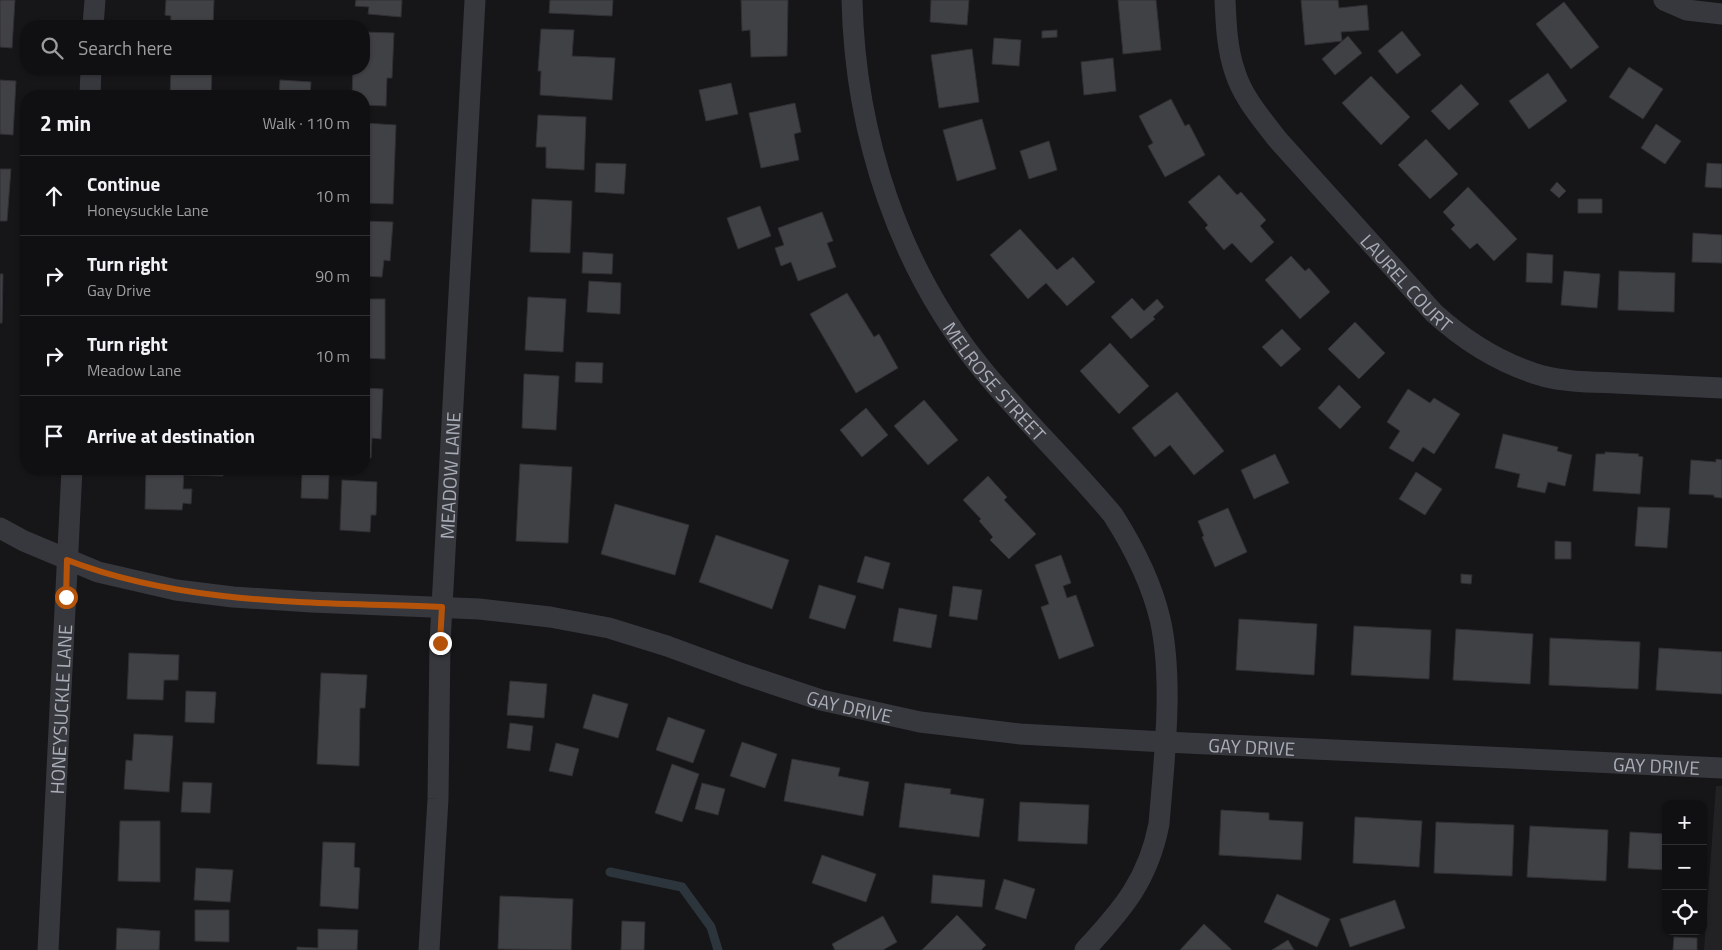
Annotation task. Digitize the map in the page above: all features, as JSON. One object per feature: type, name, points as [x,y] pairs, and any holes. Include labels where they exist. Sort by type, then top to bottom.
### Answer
[{"type":"street","points":[[94,20],[95,0]]},
{"type":"street","name":"MEADOW LANE","points":[[430,950],[438,799],[440,643],[475,0]]},
{"type":"street","name":"MELROSE STREET","points":[[852,0],[853,32],[860,94],[873,154],[892,213],[918,270],[949,324],[986,374],[1113,516],[1142,565],[1158,610],[1165,648],[1166,687],[1160,824],[1142,879],[1112,921],[1085,950]]},
{"type":"street","name":"LAUREL COURT","points":[[1226,0],[1226,27],[1233,66],[1242,89],[1255,111],[1278,140],[1434,313],[1453,330],[1496,358],[1544,376],[1569,381],[1722,388]]},
{"type":"street","points":[[1664,0],[1687,10],[1722,14]]},
{"type":"street","points":[[90,90],[91,75]]},
{"type":"street","name":"HONEYSUCKLE LANE","points":[[48,950],[72,475]]},
{"type":"street","name":"GAY DRIVE","points":[[0,528],[67,560],[98,572],[176,590],[234,597],[442,607],[550,616],[609,628],[667,646],[742,674],[821,700],[920,722],[1020,734],[1722,768]]},
{"type":"shaded area","points":[[1716,786],[1722,786],[1722,950],[1704,950],[1705,935],[1707,935],[1707,909]]},
{"type":"building","points":[[0,0],[15,0],[12,48],[0,47]]},
{"type":"building","points":[[166,0],[214,0],[213,20],[171,20],[171,16],[165,15]]},
{"type":"building","points":[[356,0],[402,0],[401,17],[368,14],[369,7],[355,6]]},
{"type":"building","points":[[550,0],[613,0],[612,16],[549,13]]},
{"type":"building","points":[[741,0],[788,0],[787,56],[751,57],[750,30],[742,31]]},
{"type":"building","points":[[931,0],[969,0],[967,25],[930,22]]},
{"type":"building","points":[[1118,0],[1156,0],[1161,50],[1123,54]]},
{"type":"building","points":[[1301,0],[1338,0],[1339,8],[1367,5],[1369,30],[1341,32],[1342,41],[1305,45]]},
{"type":"building","points":[[1564,2],[1599,47],[1571,69],[1536,24]]},
{"type":"building","points":[[541,29],[574,30],[572,56],[615,58],[612,100],[540,95],[541,71],[538,71]]},
{"type":"building","points":[[1057,30],[1057,37],[1042,38],[1042,31]]},
{"type":"building","points":[[1402,31],[1421,55],[1397,74],[1378,51]]},
{"type":"building","points":[[370,32],[394,33],[392,78],[387,78],[386,106],[370,105],[370,90],[352,90],[353,75],[370,75]]},
{"type":"building","points":[[1348,36],[1362,53],[1335,75],[1322,59]]},
{"type":"building","points":[[994,38],[1021,40],[1019,66],[992,64]]},
{"type":"building","points":[[972,49],[979,102],[939,108],[931,55]]},
{"type":"building","points":[[1113,58],[1116,91],[1084,95],[1081,62]]},
{"type":"building","points":[[1629,67],[1663,89],[1643,119],[1609,97]]},
{"type":"building","points":[[1548,73],[1567,101],[1529,129],[1509,101]]},
{"type":"building","points":[[171,75],[212,75],[211,90],[170,90]]},
{"type":"building","points":[[1371,76],[1410,117],[1381,145],[1342,103]]},
{"type":"building","points":[[0,80],[16,81],[13,135],[0,134]]},
{"type":"building","points":[[280,80],[311,82],[310,90],[279,90]]},
{"type":"building","points":[[731,83],[738,114],[706,121],[699,90]]},
{"type":"building","points":[[1461,84],[1479,104],[1449,130],[1431,111]]},
{"type":"building","points":[[1171,99],[1185,126],[1189,124],[1205,155],[1165,177],[1148,146],[1153,143],[1139,116]]},
{"type":"building","points":[[795,103],[801,132],[794,134],[799,160],[761,168],[749,113]]},
{"type":"building","points":[[538,115],[586,117],[584,170],[546,168],[546,147],[536,147]]},
{"type":"building","points":[[982,119],[996,169],[957,181],[943,130]]},
{"type":"building","points":[[370,123],[396,125],[393,204],[370,203]]},
{"type":"building","points":[[1656,124],[1681,141],[1665,164],[1641,148]]},
{"type":"building","points":[[1426,139],[1458,174],[1430,199],[1398,165]]},
{"type":"building","points":[[1049,141],[1057,170],[1029,179],[1020,151]]},
{"type":"building","points":[[596,163],[626,164],[624,194],[595,192]]},
{"type":"building","points":[[1707,163],[1722,164],[1722,188],[1705,187]]},
{"type":"building","points":[[0,169],[11,169],[7,221],[0,221]]},
{"type":"building","points":[[1219,175],[1237,195],[1241,192],[1266,220],[1260,226],[1274,242],[1251,263],[1232,243],[1224,250],[1205,228],[1208,225],[1188,202]]},
{"type":"building","points":[[1557,182],[1566,191],[1559,198],[1550,190]]},
{"type":"building","points":[[1468,187],[1517,239],[1494,261],[1477,243],[1470,249],[1451,229],[1455,225],[1443,212]]},
{"type":"building","points":[[532,199],[572,201],[570,253],[530,252]]},
{"type":"building","points":[[1578,199],[1602,199],[1602,213],[1578,213]]},
{"type":"building","points":[[760,206],[771,236],[738,249],[727,218]]},
{"type":"building","points":[[822,212],[833,241],[827,243],[836,267],[798,281],[791,262],[781,266],[775,248],[784,245],[778,228]]},
{"type":"building","points":[[370,221],[393,222],[390,261],[384,260],[382,277],[370,276]]},
{"type":"building","points":[[1020,229],[1057,270],[1073,257],[1095,282],[1067,306],[1046,283],[1028,299],[990,255]]},
{"type":"building","points":[[1693,233],[1722,235],[1722,263],[1692,262]]},
{"type":"building","points":[[583,252],[613,254],[612,274],[582,273]]},
{"type":"building","points":[[1527,253],[1553,255],[1552,283],[1526,282]]},
{"type":"building","points":[[1291,256],[1305,271],[1309,268],[1330,292],[1300,319],[1265,280]]},
{"type":"building","points":[[1564,271],[1600,274],[1597,308],[1561,305]]},
{"type":"building","points":[[1619,271],[1675,273],[1674,312],[1618,310]]},
{"type":"building","points":[[0,274],[3,274],[2,323],[0,323]]},
{"type":"building","points":[[589,281],[621,283],[620,314],[587,312]]},
{"type":"building","points":[[847,293],[874,337],[879,334],[898,368],[856,393],[810,314]]},
{"type":"building","points":[[528,297],[566,299],[563,352],[525,350]]},
{"type":"building","points":[[1132,298],[1144,311],[1157,299],[1164,307],[1153,317],[1155,319],[1131,339],[1111,317]]},
{"type":"building","points":[[370,299],[385,299],[385,359],[370,358]]},
{"type":"building","points":[[1355,322],[1385,353],[1359,379],[1328,349]]},
{"type":"building","points":[[1282,329],[1301,349],[1281,367],[1262,347]]},
{"type":"building","points":[[1110,343],[1149,386],[1119,414],[1080,371]]},
{"type":"building","points":[[576,362],[603,363],[602,383],[575,382]]},
{"type":"building","points":[[524,374],[559,376],[556,430],[522,428]]},
{"type":"building","points":[[1339,385],[1361,407],[1340,429],[1318,408]]},
{"type":"building","points":[[370,388],[383,389],[381,439],[372,438],[371,458]]},
{"type":"building","points":[[1408,389],[1430,403],[1434,398],[1460,414],[1434,454],[1423,447],[1413,462],[1389,448],[1400,431],[1387,422]]},
{"type":"building","points":[[1177,392],[1224,451],[1194,475],[1170,445],[1155,457],[1132,428]]},
{"type":"building","points":[[924,400],[958,440],[928,465],[894,426]]},
{"type":"building","points":[[866,408],[888,435],[862,457],[840,430]]},
{"type":"building","points":[[1503,434],[1558,447],[1557,451],[1572,455],[1565,486],[1548,482],[1545,493],[1517,487],[1520,474],[1495,468]]},
{"type":"building","points":[[1605,452],[1639,454],[1638,456],[1643,457],[1640,494],[1593,491],[1596,454],[1605,454]]},
{"type":"building","points":[[1275,454],[1289,483],[1254,499],[1241,470]]},
{"type":"building","points":[[1716,459],[1722,460],[1722,498],[1714,497],[1714,495],[1689,494],[1691,460],[1716,462]]},
{"type":"building","points":[[520,464],[572,467],[568,543],[516,541]]},
{"type":"building","points":[[1416,472],[1442,489],[1425,515],[1399,499]]},
{"type":"building","points":[[146,475],[184,475],[183,489],[192,489],[191,504],[183,503],[182,510],[145,509]]},
{"type":"building","points":[[185,475],[223,475],[223,476]]},
{"type":"building","points":[[302,475],[329,475],[328,499],[301,498]]},
{"type":"building","points":[[988,476],[1007,497],[1004,500],[1036,534],[1009,559],[990,540],[993,537],[979,521],[981,519],[963,500]]},
{"type":"building","points":[[342,480],[377,482],[376,515],[371,515],[370,532],[340,530]]},
{"type":"building","points":[[615,504],[689,525],[675,575],[601,554]]},
{"type":"building","points":[[1638,507],[1670,508],[1667,548],[1635,546]]},
{"type":"building","points":[[1228,508],[1247,552],[1215,567],[1202,537],[1204,536],[1198,521]]},
{"type":"building","points":[[716,535],[789,560],[772,609],[699,582]]},
{"type":"building","points":[[1555,541],[1571,542],[1571,559],[1555,559]]},
{"type":"building","points":[[1061,555],[1071,583],[1063,586],[1067,598],[1076,595],[1094,646],[1059,659],[1041,607],[1049,604],[1035,565]]},
{"type":"building","points":[[865,556],[890,563],[883,589],[857,582]]},
{"type":"building","points":[[1461,574],[1472,575],[1471,584],[1461,583]]},
{"type":"building","points":[[819,585],[856,596],[845,629],[809,618]]},
{"type":"building","points":[[953,586],[982,590],[977,620],[949,616]]},
{"type":"building","points":[[899,608],[937,615],[931,648],[893,641]]},
{"type":"building","points":[[1239,619],[1317,624],[1314,675],[1236,670]]},
{"type":"building","points":[[1354,626],[1431,630],[1429,679],[1351,675]]},
{"type":"building","points":[[1456,629],[1533,634],[1530,684],[1453,680]]},
{"type":"building","points":[[1550,638],[1640,642],[1638,689],[1549,685]]},
{"type":"building","points":[[1659,648],[1722,652],[1722,694],[1656,690]]},
{"type":"building","points":[[129,653],[179,655],[178,680],[164,680],[163,700],[127,699]]},
{"type":"building","points":[[321,673],[367,675],[365,708],[360,708],[359,766],[317,764]]},
{"type":"building","points":[[510,681],[547,684],[544,718],[507,715]]},
{"type":"building","points":[[186,691],[216,692],[214,723],[185,722]]},
{"type":"building","points":[[593,694],[628,704],[618,738],[583,728]]},
{"type":"building","points":[[668,717],[705,730],[693,763],[656,750]]},
{"type":"building","points":[[510,723],[533,726],[530,751],[507,748]]},
{"type":"building","points":[[134,734],[173,736],[169,792],[124,789],[126,760],[132,761]]},
{"type":"building","points":[[742,742],[777,754],[765,788],[730,776]]},
{"type":"building","points":[[556,743],[579,749],[572,776],[549,771]]},
{"type":"building","points":[[792,759],[840,768],[838,776],[869,782],[863,816],[784,801]]},
{"type":"building","points":[[672,764],[699,774],[682,822],[655,813]]},
{"type":"building","points":[[183,782],[212,783],[210,813],[181,812]]},
{"type":"building","points":[[702,783],[725,789],[718,815],[695,809]]},
{"type":"building","points":[[905,783],[951,789],[950,794],[984,799],[979,837],[899,827]]},
{"type":"building","points":[[1020,802],[1089,805],[1087,844],[1018,841]]},
{"type":"building","points":[[1221,810],[1269,813],[1269,820],[1303,822],[1301,860],[1219,855]]},
{"type":"building","points":[[1355,817],[1422,821],[1419,867],[1353,863]]},
{"type":"building","points":[[120,821],[160,821],[160,882],[118,881]]},
{"type":"building","points":[[1436,822],[1514,825],[1512,876],[1434,873]]},
{"type":"building","points":[[1530,826],[1608,830],[1606,881],[1527,877]]},
{"type":"building","points":[[1630,832],[1662,834],[1662,870],[1628,868]]},
{"type":"building","points":[[323,842],[355,843],[354,867],[360,868],[358,909],[320,906]]},
{"type":"building","points":[[822,855],[876,874],[866,902],[812,883]]},
{"type":"building","points":[[196,868],[233,870],[230,902],[194,900]]},
{"type":"building","points":[[933,875],[985,880],[982,907],[931,903]]},
{"type":"building","points":[[1004,879],[1035,889],[1026,919],[995,909]]},
{"type":"building","points":[[1277,894],[1330,919],[1317,947],[1264,922]]},
{"type":"building","points":[[500,896],[573,899],[571,950],[498,949]]},
{"type":"building","points":[[1395,900],[1405,928],[1350,947],[1340,919]]},
{"type":"building","points":[[195,910],[229,910],[229,942],[195,941]]},
{"type":"building","points":[[957,915],[986,945],[981,950],[922,950]]},
{"type":"building","points":[[883,916],[897,942],[883,950],[835,950],[832,944]]},
{"type":"building","points":[[622,921],[645,922],[644,950],[621,950]]},
{"type":"building","points":[[1204,924],[1231,949],[1231,950],[1180,950]]},
{"type":"building","points":[[117,928],[160,931],[159,950],[116,950]]},
{"type":"building","points":[[318,929],[358,930],[357,950],[297,950],[297,947],[318,948]]},
{"type":"building","points":[[1674,937],[1697,938],[1697,950],[1673,950]]},
{"type":"building","points":[[1288,940],[1294,950],[1272,950]]},
{"type":"waterway","points":[[610,872],[682,887],[711,927],[718,950]]},
{"type":"route","points":[[66,597],[67,560],[98,572],[176,590],[234,597],[311,602],[442,607],[440,643]]}]
